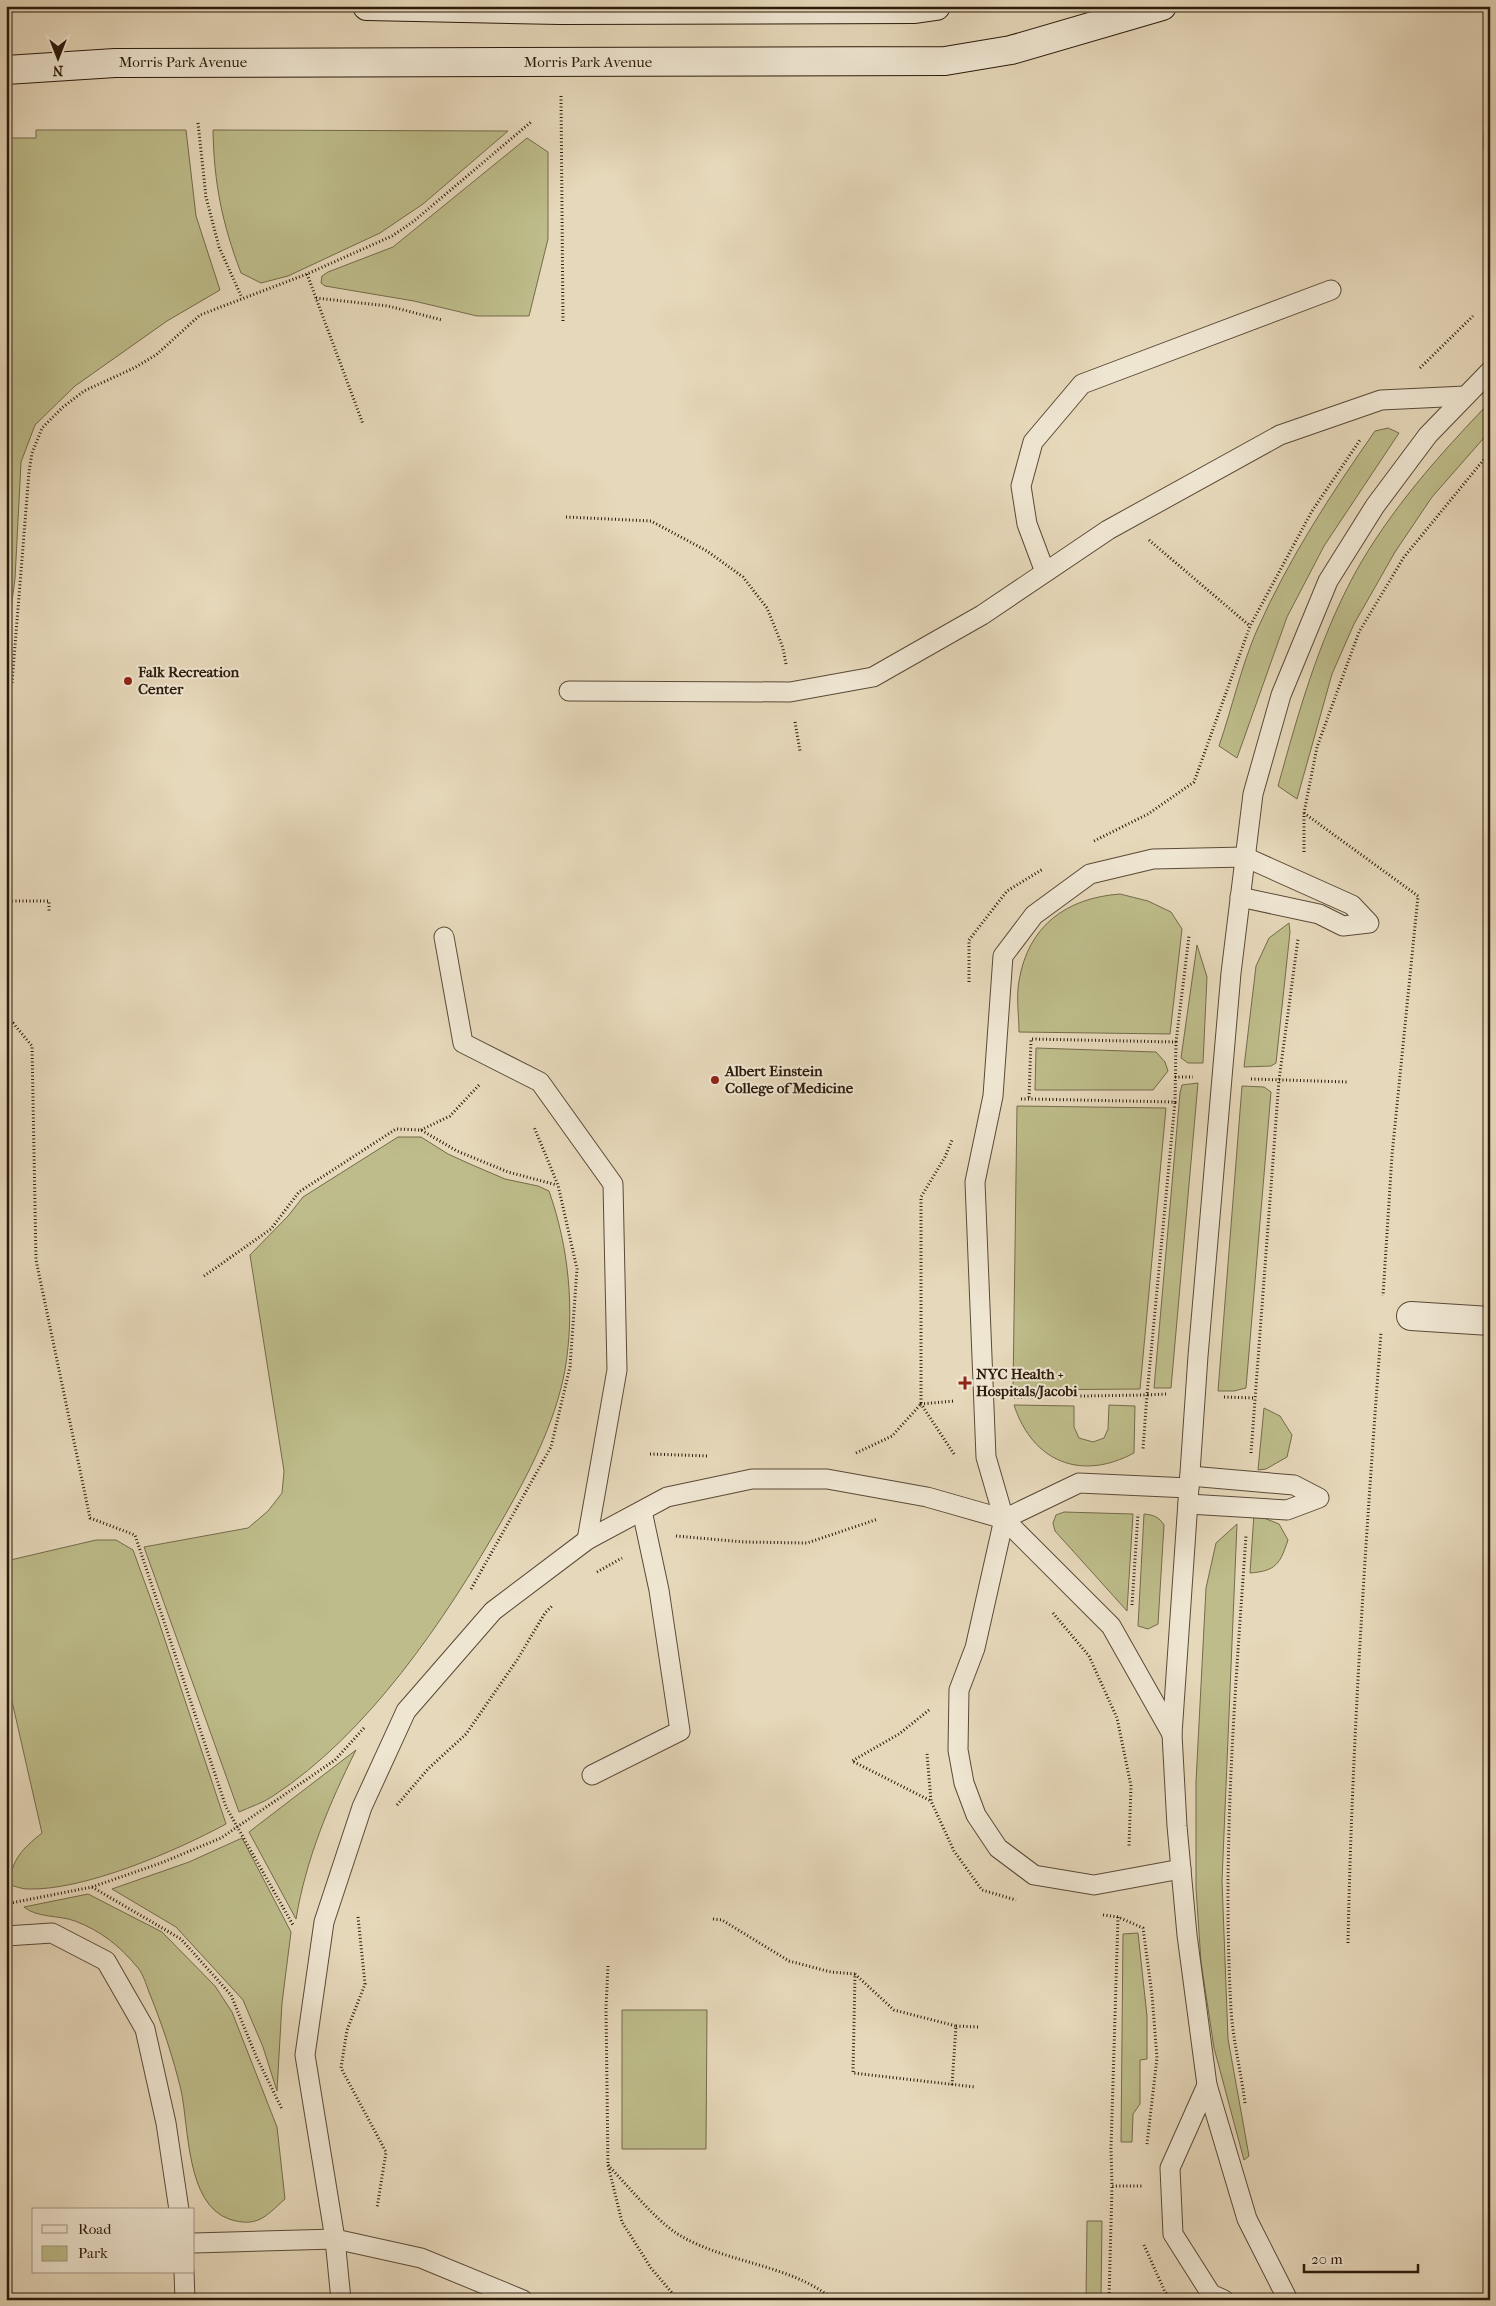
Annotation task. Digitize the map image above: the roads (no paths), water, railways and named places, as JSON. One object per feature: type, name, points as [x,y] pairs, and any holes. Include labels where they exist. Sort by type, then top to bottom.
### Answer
[{"type":"main road","points":[[367,6],[606,10],[915,9],[936,6]]},
{"type":"main road","name":"Morris Park Avenue","points":[[6,70],[115,62],[945,61],[1011,50],[1162,6]]},
{"type":"main road","points":[[1412,1316],[1490,1321]]},
{"type":"lane","points":[[1045,572],[1027,524],[1022,486],[1032,442],[1082,384],[1331,290]]},
{"type":"lane","points":[[1288,2300],[1247,2219],[1207,2085],[1181,1869],[1172,1734],[1189,1489],[1222,1078],[1240,897],[1253,794],[1281,695],[1328,581],[1374,506],[1428,435],[1490,371]]},
{"type":"lane","points":[[570,691],[790,692],[873,677],[982,615],[1125,520],[1280,435],[1381,400],[1465,396]]},
{"type":"lane","points":[[1172,1734],[1111,1626],[1004,1519],[986,1457],[975,1182],[993,1096],[1003,956],[1034,915],[1090,874],[1153,859],[1245,857],[1352,905],[1369,924],[1343,926],[1319,914],[1240,897]]},
{"type":"lane","points":[[444,937],[463,1043],[540,1082],[613,1184],[617,1370],[587,1540]]},
{"type":"lane","points":[[341,2300],[335,2239],[305,2054],[324,1922],[362,1806],[406,1711],[493,1611],[587,1540],[642,1510],[668,1497],[752,1479],[827,1479],[927,1497],[1004,1519],[1079,1483],[1189,1489],[1294,1485],[1319,1498],[1287,1510],[1189,1489]]},
{"type":"lane","points":[[592,1775],[680,1731],[659,1590],[642,1510]]},
{"type":"lane","points":[[1004,1519],[975,1648],[959,1690],[958,1750],[964,1783],[976,1815],[998,1848],[1034,1875],[1094,1885],[1181,1869]]},
{"type":"lane","points":[[6,1936],[52,1933],[106,1961],[145,2029],[166,2124],[179,2208]]},
{"type":"lane","points":[[1207,2085],[1170,2168],[1173,2234],[1211,2294],[1224,2300]]},
{"type":"lane","points":[[195,2243],[335,2239],[421,2258],[523,2300]]},
{"type":"lane","points":[[184,2274],[185,2300]]},
{"type":"place","name":"Falk Recreation Center","points":[[128,681]]},
{"type":"place","name":"Albert Einstein College of Medicine","points":[[715,1080]]},
{"type":"place","name":"NYC Health + Hospitals/Jacobi","points":[[965,1383]]}]
